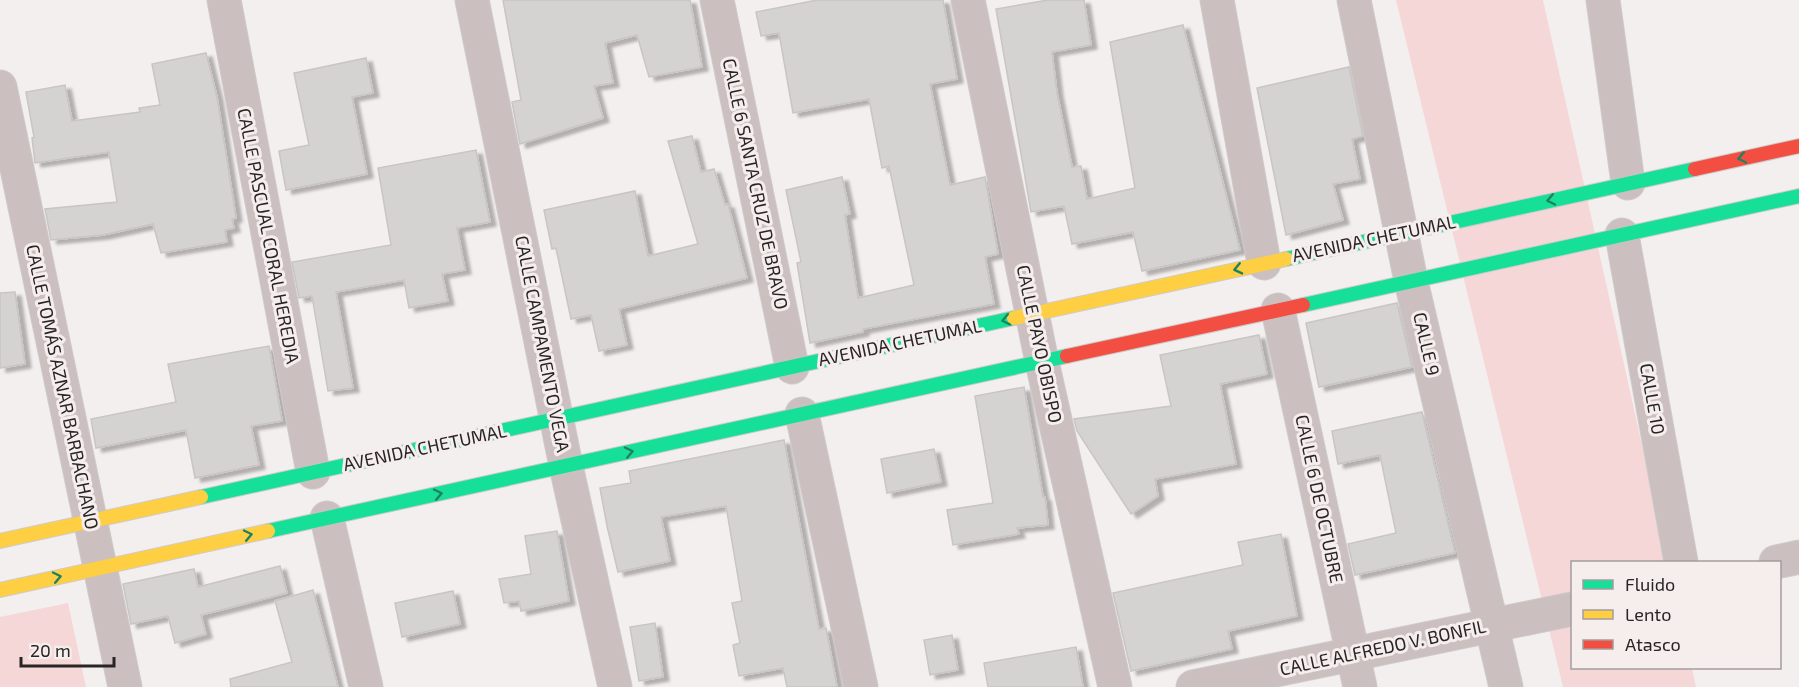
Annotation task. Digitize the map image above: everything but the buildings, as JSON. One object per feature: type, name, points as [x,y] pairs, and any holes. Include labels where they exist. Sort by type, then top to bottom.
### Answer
[{"type":"main road","name":"AVENIDA CHETUMAL","points":[[0,541],[1799,146]]},
{"type":"main road","points":[[0,590],[1799,196]]},
{"type":"street","name":"CALLE PASCUAL CORAL HEREDIA","points":[[224,0],[313,472]]},
{"type":"street","name":"CALLE CAMPAMENTO VEGA","points":[[472,0],[566,466],[615,687]]},
{"type":"street","name":"CALLE 6 SANTA CRUZ DE BRAVO","points":[[717,0],[792,367]]},
{"type":"street","name":"CALLE PAYO OBISPO","points":[[968,0],[1042,362],[1115,687]]},
{"type":"street","points":[[1217,0],[1264,263]]},
{"type":"street","name":"CALLE 9","points":[[1354,0],[1403,232],[1411,281],[1506,687]]},
{"type":"street","points":[[1603,0],[1628,183]]},
{"type":"street","name":"CALLE TOMÁS AZNAR BARBACHANO","points":[[0,87],[125,687]]},
{"type":"street","name":"CALLE 10","points":[[1622,235],[1681,561]]},
{"type":"street","name":"CALLE 6 DE OCTUBRE","points":[[1278,310],[1360,687]]},
{"type":"street","points":[[802,414],[861,687]]},
{"type":"street","points":[[327,518],[366,687]]},
{"type":"street","points":[[1780,561],[1799,556]]},
{"type":"street","name":"CALLE ALFREDO V. BONFIL","points":[[1193,687],[1571,609]]},
{"type":"shaded area","points":[[1396,0],[1543,0],[1668,561],[1571,561],[1571,669],[1692,669],[1696,687],[1563,687]]},
{"type":"shaded area","points":[[68,603],[86,687],[0,687],[0,617]]},
{"type":"traffic: fast","points":[[1286,259],[1695,169]]},
{"type":"traffic: fast","points":[[1303,305],[1799,196]]},
{"type":"traffic: fast","points":[[201,497],[1014,318]]},
{"type":"traffic: fast","points":[[268,531],[1067,356]]},
{"type":"traffic: slow","points":[[1014,318],[1286,259]]},
{"type":"traffic: slow","points":[[0,541],[201,497]]},
{"type":"traffic: slow","points":[[0,590],[268,531]]},
{"type":"traffic: jam","points":[[1695,169],[1799,146]]},
{"type":"traffic: jam","points":[[1067,356],[1303,305]]}]
